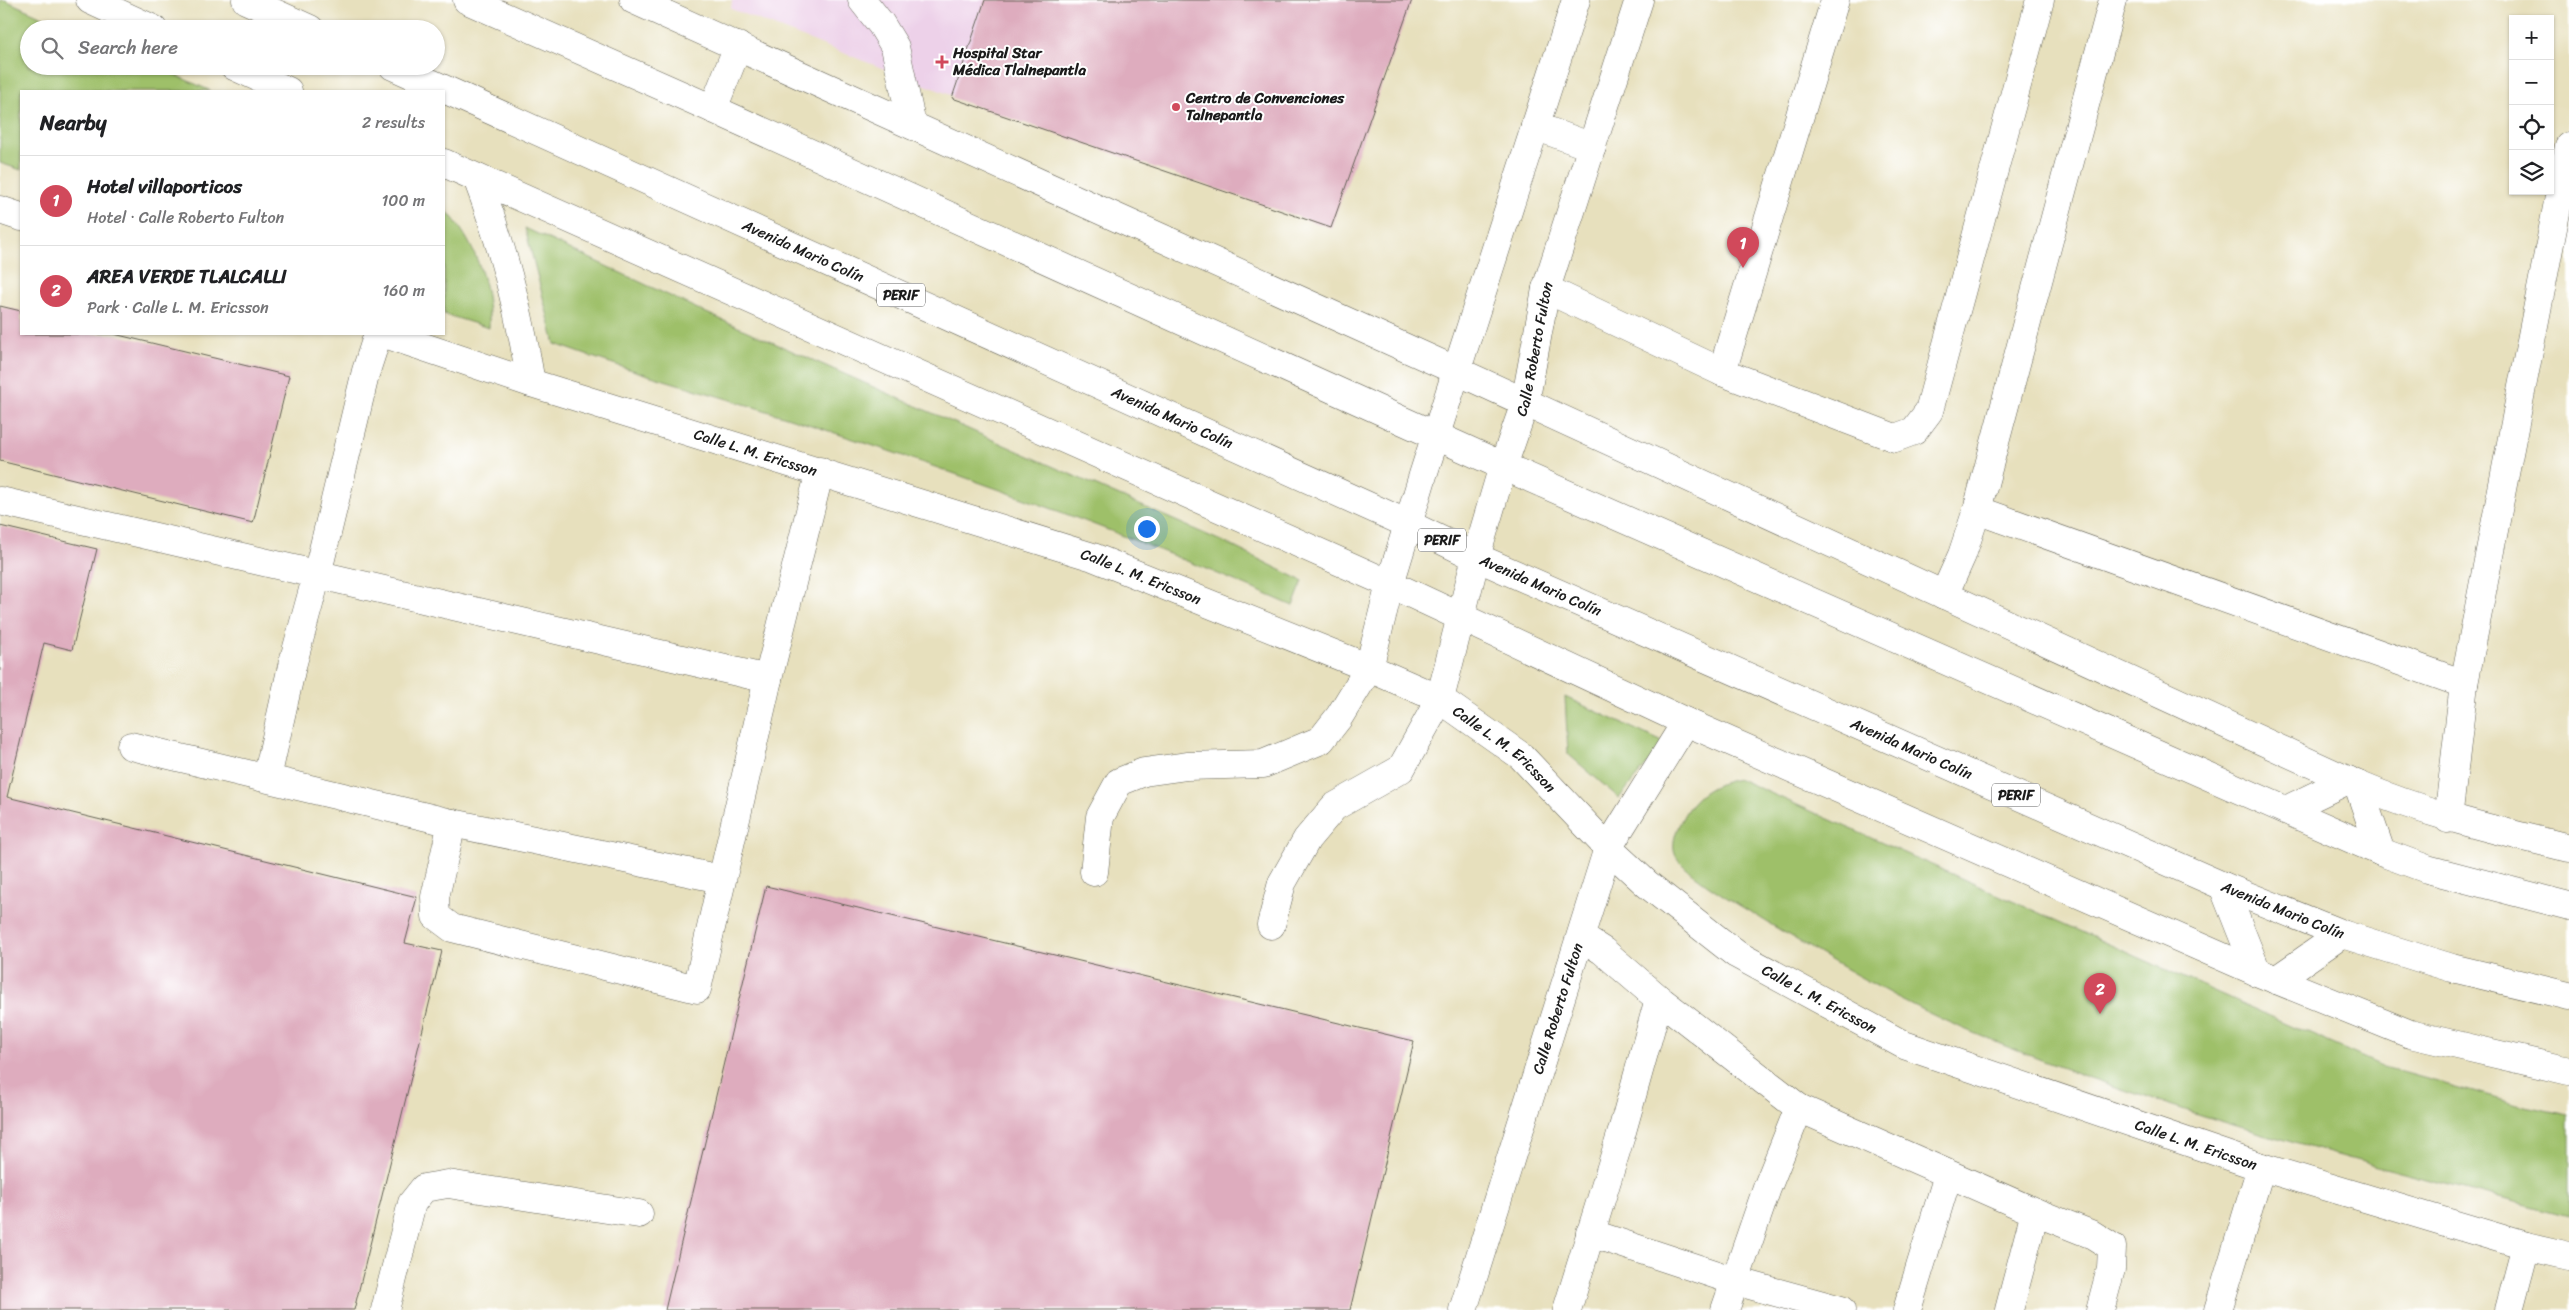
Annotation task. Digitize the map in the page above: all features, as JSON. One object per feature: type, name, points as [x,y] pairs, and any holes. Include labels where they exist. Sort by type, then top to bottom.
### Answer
[{"type":"main road","points":[[90,0],[133,20]]},
{"type":"main road","points":[[246,0],[290,20]]},
{"type":"main road","points":[[467,0],[713,109],[1503,466],[2381,852],[2446,874],[2569,906]]},
{"type":"main road","points":[[862,0],[881,24],[895,47],[912,124]]},
{"type":"main road","points":[[1094,872],[1100,817],[1119,782],[1144,772],[1187,766],[1263,764],[1321,740],[1339,717],[1369,668],[1390,584],[1408,524],[1576,0]]},
{"type":"main road","name":"Calle Roberto Fulton","points":[[1271,926],[1282,883],[1307,840],[1334,806],[1401,769],[1440,700],[1476,557],[1503,466],[1526,403],[1546,289],[1639,0]]},
{"type":"main road","points":[[1722,372],[1835,0]]},
{"type":"main road","points":[[1546,289],[1722,372],[1895,438],[1914,431],[1928,411],[2040,0]]},
{"type":"main road","points":[[1944,595],[1977,510],[2114,0]]},
{"type":"main road","points":[[648,3],[738,46],[1457,371],[2353,782],[2401,803],[2448,819],[2569,848]]},
{"type":"main road","points":[[713,109],[738,46]]},
{"type":"main road","points":[[253,75],[286,90]]},
{"type":"main road","name":"Avenida Mario Colín","points":[[413,75],[1408,524],[1476,557],[2223,886],[2342,934],[2452,968],[2569,996]]},
{"type":"main road","points":[[1535,126],[1592,146]]},
{"type":"main road","points":[[2448,819],[2464,684],[2569,146]]},
{"type":"main road","points":[[445,163],[1390,584],[1686,722],[2267,976],[2410,1034],[2569,1071]]},
{"type":"main road","points":[[477,178],[489,210],[521,321],[532,383]]},
{"type":"main road","points":[[0,210],[20,217]]},
{"type":"main road","points":[[267,778],[292,666],[317,575],[366,371],[378,335]]},
{"type":"main road","name":"Calle L. M. Ericsson","points":[[388,335],[532,383],[1093,557],[1369,668],[1440,700],[1521,756],[1608,848],[1647,884],[1736,954],[1904,1045],[2261,1167],[2526,1246],[2569,1256]]},
{"type":"main road","points":[[452,822],[435,897],[436,916],[452,928],[697,989],[768,679],[820,471]]},
{"type":"main road","points":[[0,501],[768,679]]},
{"type":"main road","points":[[1977,510],[2464,684]]},
{"type":"main road","name":"Calle Roberto Fulton","points":[[1463,1310],[1608,848],[1686,722]]},
{"type":"main road","points":[[131,746],[452,822],[721,879]]},
{"type":"main road","points":[[2286,810],[2353,782]]},
{"type":"main road","points":[[2353,782],[2381,852]]},
{"type":"main road","points":[[2223,886],[2267,976]]},
{"type":"main road","points":[[2267,976],[2342,934]]},
{"type":"main road","points":[[1581,937],[1603,951],[1659,999],[1799,1108],[1948,1175],[2093,1235],[2112,1247],[2111,1270],[2100,1310]]},
{"type":"main road","points":[[1567,1310],[1659,999]]},
{"type":"main road","points":[[1725,1310],[1766,1188],[1799,1108]]},
{"type":"main road","points":[[2218,1310],[2261,1167]]},
{"type":"main road","points":[[1907,1310],[1948,1175]]},
{"type":"main road","points":[[385,1310],[412,1203],[424,1188],[448,1184],[639,1214]]},
{"type":"main road","points":[[2009,1310],[2035,1212]]},
{"type":"main road","points":[[1590,1233],[1735,1281],[1841,1310]]},
{"type":"main road","points":[[2509,1310],[2526,1246]]},
{"type":"shaded area","name":"Hospital Star Médica Tlalnepantla","points":[[732,0],[1034,0],[1002,115],[731,9]]},
{"type":"green space","points":[[0,0],[5,0],[49,20],[20,20],[20,75],[175,75],[209,90],[20,90],[20,170],[0,163]]},
{"type":"green space","points":[[445,209],[455,220],[472,248],[484,279],[489,312],[489,328],[445,314]]},
{"type":"green space","points":[[525,228],[702,311],[1230,545],[1303,581],[1293,606],[1121,535],[1005,492],[795,420],[555,344]]},
{"type":"green space","points":[[1565,697],[1665,743],[1619,798],[1568,754]]},
{"type":"green space","points":[[1739,779],[2384,1067],[2520,1105],[2569,1115],[2569,1216],[2417,1177],[2267,1135],[2117,1088],[1945,1021],[1869,982],[1720,893],[1694,875],[1677,858],[1674,843],[1678,826],[1693,802],[1706,791],[1721,783]]},
{"type":"building","name":"Centro de Convenciones Talnepantla","points":[[985,0],[1412,0],[1331,228],[952,98]]},
{"type":"building","points":[[0,306],[20,311],[20,335],[118,335],[289,376],[253,523],[0,461]]},
{"type":"building","points":[[0,526],[97,549],[72,650],[44,643],[7,797],[417,897],[405,943],[442,951],[354,1310],[0,1310]]},
{"type":"building","points":[[766,886],[1414,1041],[1350,1310],[665,1310]]},
{"type":"place","name":"Hospital Star Médica Tlalnepantla","points":[[942,62]]},
{"type":"place","name":"Centro de Convenciones Talnepantla","points":[[1176,107]]},
{"type":"place","name":"Hotel villaporticos","points":[[1743,268]]},
{"type":"place","name":"AREA VERDE TLALCALLI","points":[[2100,1014]]}]
